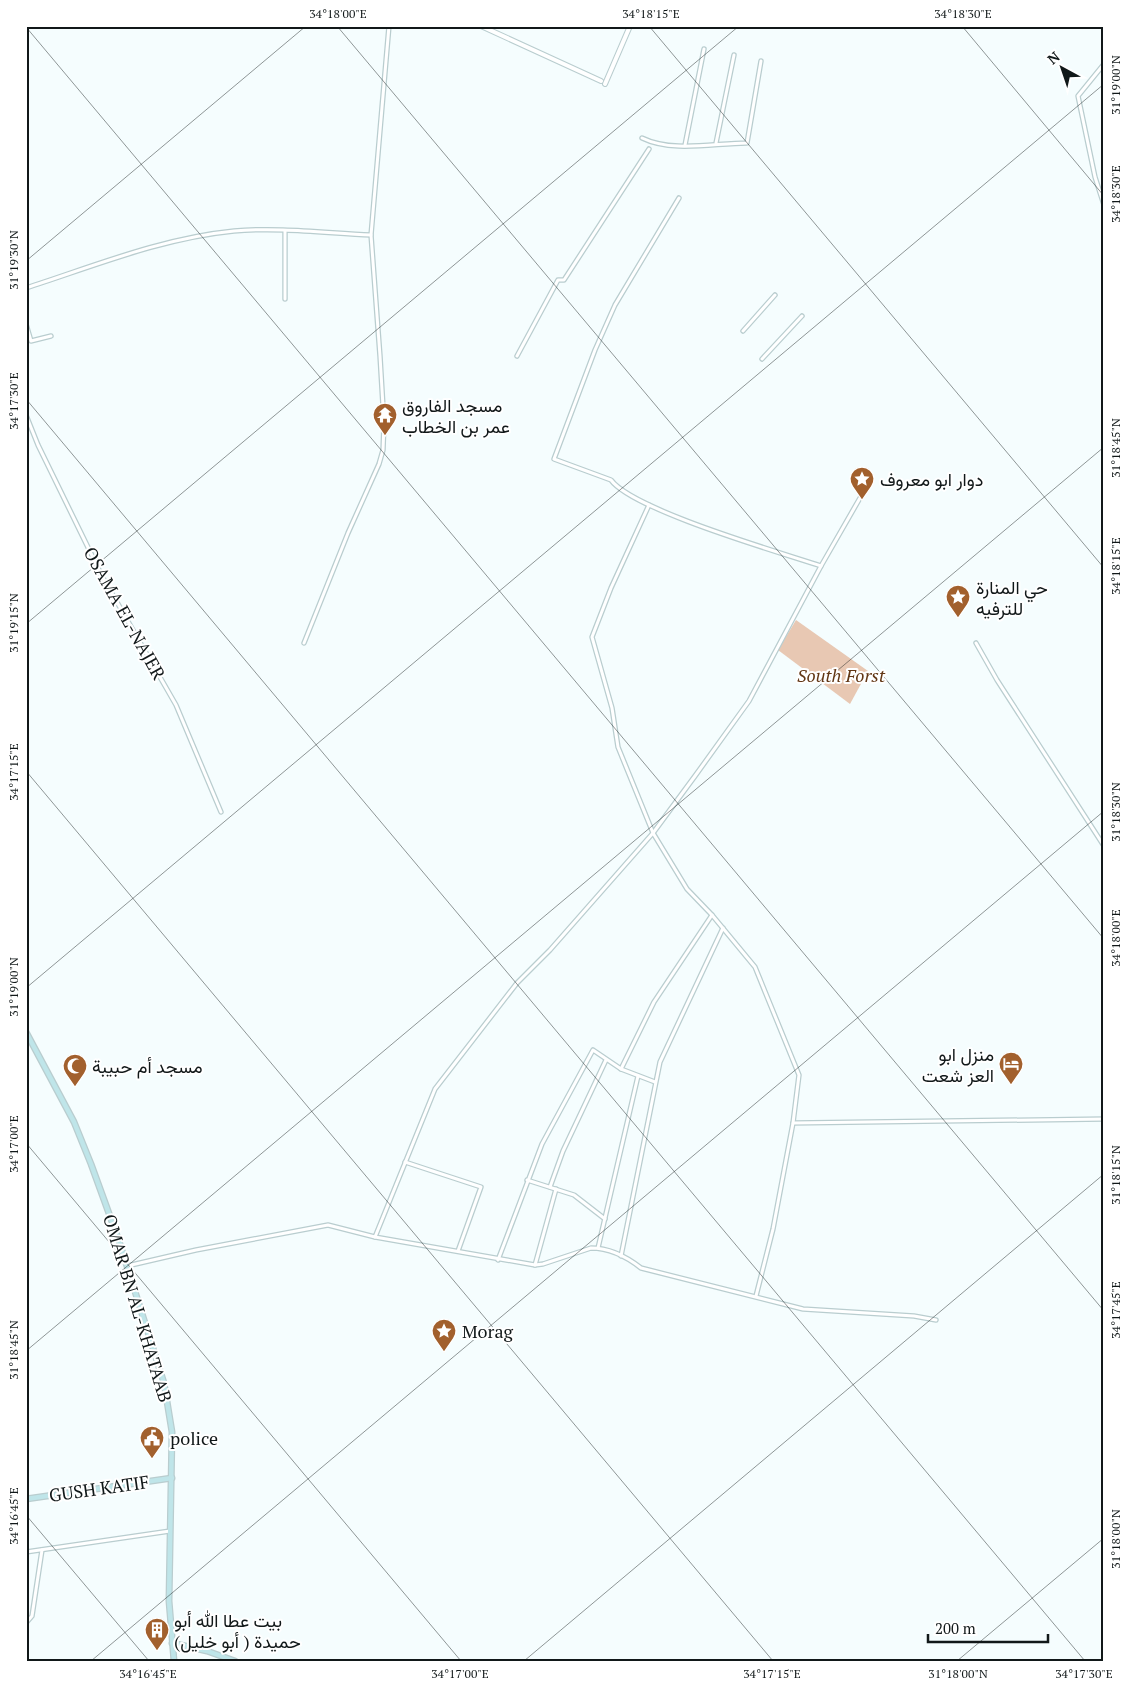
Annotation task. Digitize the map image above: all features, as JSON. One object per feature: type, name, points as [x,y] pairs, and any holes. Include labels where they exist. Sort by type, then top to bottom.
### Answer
[{"type":"main road","name":"OMAR BN AL-KHATAAB","points":[[26,1032],[75,1125],[91,1164],[127,1266],[164,1383],[172,1432],[170,1601],[174,1661]]},
{"type":"main road","name":"GUSH KATIF","points":[[26,1498],[172,1478]]},
{"type":"main road","points":[[172,1644],[207,1651],[235,1661]]},
{"type":"street","points":[[304,643],[341,550],[379,464],[383,450],[384,423],[371,235],[389,26]]},
{"type":"street","points":[[481,26],[603,82],[630,26]]},
{"type":"street","points":[[685,145],[704,49]]},
{"type":"street","points":[[716,144],[734,56]]},
{"type":"street","points":[[642,138],[656,145],[747,143],[760,62]]},
{"type":"street","points":[[1104,64],[1078,96],[1104,205]]},
{"type":"street","points":[[517,356],[558,280],[564,280],[649,149]]},
{"type":"street","points":[[679,198],[615,305],[592,358],[554,459],[611,480],[617,488],[649,505],[728,536],[821,566]]},
{"type":"street","points":[[26,288],[185,238],[237,231],[371,235]]},
{"type":"street","points":[[285,231],[285,299]]},
{"type":"street","points":[[743,331],[776,295]]},
{"type":"street","points":[[762,359],[802,316]]},
{"type":"street","points":[[26,324],[31,342],[51,336]]},
{"type":"street","name":"OSAMA EL-NAJER","points":[[26,414],[38,445],[102,576],[176,705],[221,812]]},
{"type":"street","points":[[375,1237],[435,1089],[517,983],[550,950],[653,833],[748,701],[860,498]]},
{"type":"street","points":[[649,505],[611,588],[592,637],[612,708],[618,747],[653,833],[687,889],[712,915],[755,967],[799,1075],[793,1122],[770,1242],[756,1296]]},
{"type":"street","points":[[976,644],[997,680],[1104,846]]},
{"type":"street","points":[[621,1069],[654,1002],[712,915]]},
{"type":"street","points":[[621,1256],[660,1062],[723,928]]},
{"type":"street","points":[[498,1260],[527,1180],[554,1120],[593,1050],[621,1069],[655,1082]]},
{"type":"street","points":[[550,1187],[563,1151],[606,1060]]},
{"type":"street","points":[[598,1248],[638,1076]]},
{"type":"street","points":[[793,1122],[1104,1119]]},
{"type":"street","points":[[405,1162],[481,1186],[458,1251]]},
{"type":"street","points":[[527,1180],[556,1188],[574,1196],[605,1219]]},
{"type":"street","points":[[535,1265],[556,1188]]},
{"type":"street","points":[[127,1266],[205,1248],[328,1225],[375,1237],[535,1265],[591,1248],[598,1248],[621,1256],[641,1268],[802,1309],[914,1316],[936,1320]]},
{"type":"street","points":[[26,1552],[171,1531]]},
{"type":"street","points":[[26,1624],[32,1616],[42,1550]]},
{"type":"green space","name":"South Forst","points":[[796,620],[868,671],[850,704],[778,650]]},
{"type":"place","name":"مسجد الفاروق عمر بن الخطاب","points":[[385,436]]},
{"type":"place","name":"دوار ابو معروف","points":[[862,500]]},
{"type":"place","name":"حي المنارة للترفيه","points":[[958,618]]},
{"type":"place","name":"منزل ابو العز شعت","points":[[1011,1085]]},
{"type":"place","name":"مسجد أم حبيبة","points":[[75,1087]]},
{"type":"place","name":"Morag","points":[[444,1352]]},
{"type":"place","name":"police","points":[[152,1459]]},
{"type":"place","name":"بيت عطا الله أبو حميدة ( أبو خليل)","points":[[157,1651]]}]
